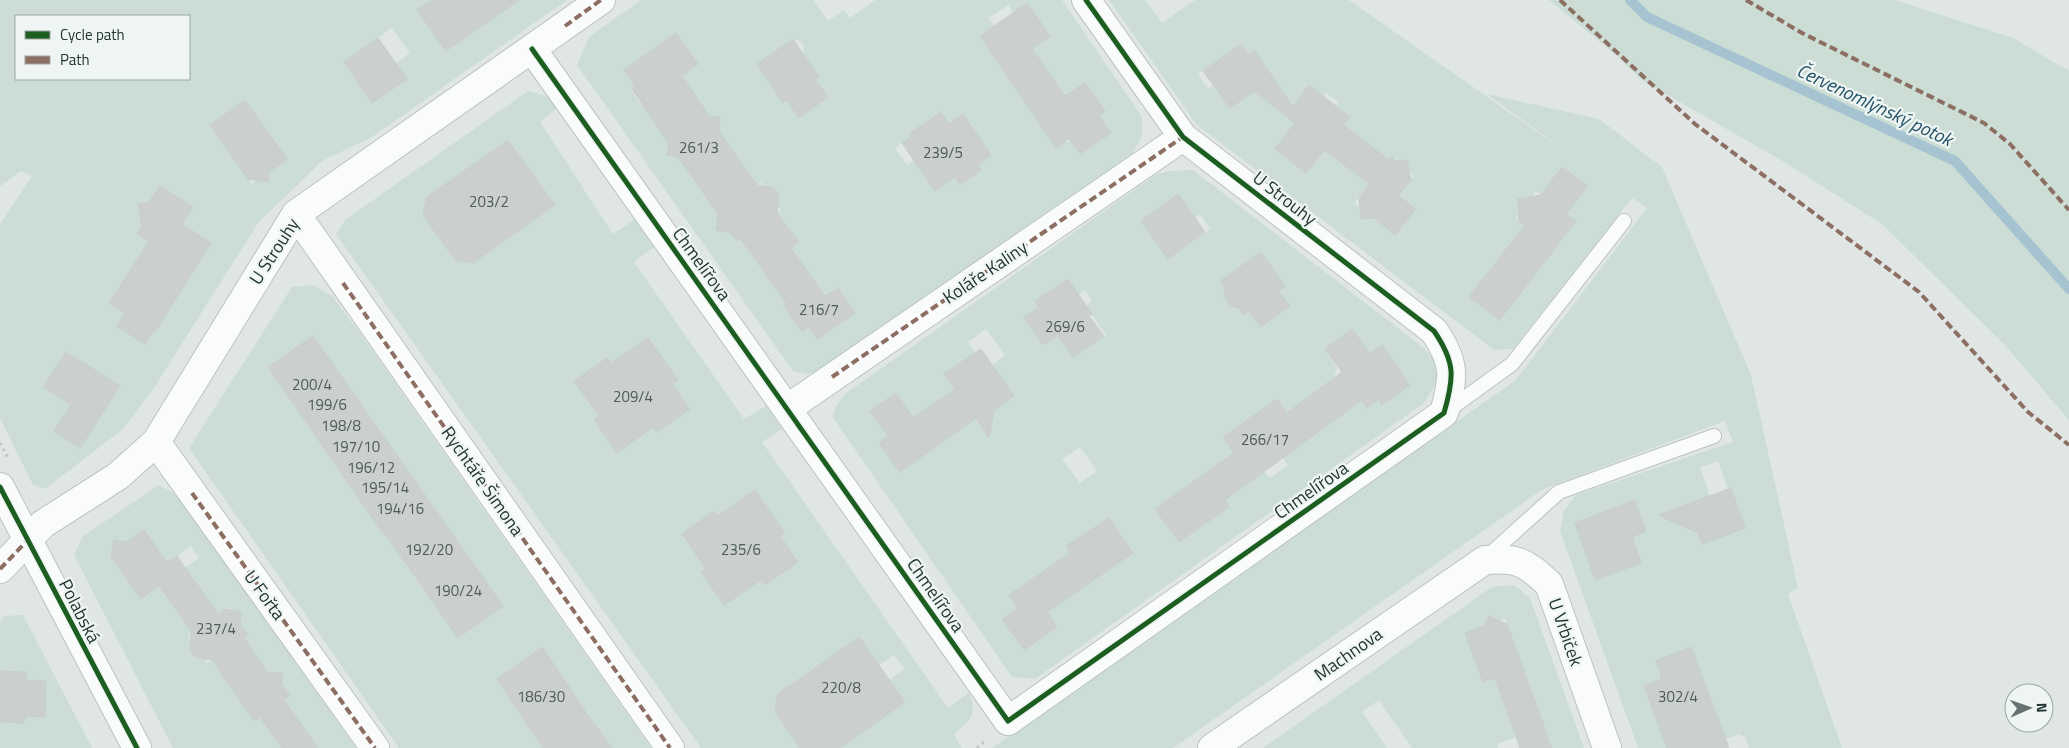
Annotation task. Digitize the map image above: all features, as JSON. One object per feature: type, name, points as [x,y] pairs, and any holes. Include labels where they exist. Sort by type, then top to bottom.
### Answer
[{"type":"street","name":"U Strouhy","points":[[0,569],[43,524],[118,476],[156,442],[296,214],[601,0]]},
{"type":"street","name":"U Strouhy","points":[[1086,0],[1183,137],[1434,331],[1446,348],[1452,369],[1450,390],[1444,413]]},
{"type":"street","name":"Chmelířova","points":[[532,49],[1008,721],[1444,413]]},
{"type":"street","name":"Koláře Kaliny","points":[[788,408],[1183,137]]},
{"type":"street","name":"Rychtáře Šimona","points":[[296,214],[670,748]]},
{"type":"street","name":"U Fořta","points":[[156,442],[375,748]]},
{"type":"street","name":"Polabská","points":[[0,487],[137,748]]},
{"type":"street","name":"U Vrbiček","points":[[1484,560],[1510,559],[1531,567],[1549,584],[1607,748]]},
{"type":"street","name":"Machnova","points":[[1212,748],[1484,560]]},
{"type":"lane","points":[[1444,413],[1512,364],[1624,221]]},
{"type":"lane","points":[[1484,560],[1559,492],[1714,436]]},
{"type":"green space","points":[[0,0],[432,0],[417,10],[446,51],[477,29],[492,0],[567,0],[372,137],[322,161],[258,223],[154,388],[123,429],[45,489],[33,485],[0,418],[0,224],[32,176],[21,171],[0,186]],"holes":[[[392,28],[410,53],[396,63],[372,103],[344,62]],[[245,100],[269,172],[268,177],[263,181],[257,180],[252,184],[210,126]],[[160,186],[193,207],[182,224],[211,243],[194,270],[138,234],[146,221],[140,217],[139,209],[142,203],[149,202]],[[125,313],[153,331],[145,344],[117,326]],[[66,352],[80,447],[71,405],[44,387]]]},
{"type":"green space","points":[[641,0],[813,0],[828,21],[844,10],[850,18],[875,0],[1062,0],[1142,117],[1142,136],[1132,154],[908,314],[820,372],[807,374],[793,371],[577,65],[589,37]],"holes":[[[1027,3],[1050,36],[1032,48],[1035,53],[981,36],[994,26],[989,18],[1008,5],[1014,13]],[[676,33],[698,64],[641,105],[631,90],[635,86],[624,70]],[[792,39],[800,41],[804,46],[803,54],[819,77],[815,80],[827,97],[799,118],[787,100],[783,102],[757,65]],[[1085,83],[1105,111],[1099,116],[1111,133],[1080,154],[1072,142],[1065,142],[1056,147],[1035,117]],[[941,113],[949,124],[963,115],[991,155],[978,165],[981,170],[961,185],[955,177],[935,191],[914,161],[907,165],[895,148]],[[715,117],[719,123],[718,130],[740,161],[672,156],[668,150],[669,144]],[[761,182],[764,187],[774,188],[779,196],[777,206],[781,210],[777,213],[798,242],[762,268],[740,238],[737,241],[730,232],[721,231],[717,214]],[[811,276],[825,296],[838,288],[855,313],[818,339],[809,327],[802,332],[784,306],[791,301]]]},
{"type":"green space","points":[[1109,0],[1145,0],[1162,23],[1195,0],[1349,0],[1576,159],[1487,94],[1599,119],[1662,167],[1751,375],[1798,588],[1788,594],[1842,748],[1749,748],[1745,737],[1739,734],[1701,748],[1638,748],[1560,531],[1564,511],[1576,495],[1733,442],[1725,421],[1543,489],[1173,748],[992,748],[1516,380],[1647,208],[1632,198],[1513,349],[1494,350],[1197,125]],"holes":[[[1241,44],[1249,55],[1255,51],[1266,67],[1267,82],[1230,108],[1213,86],[1208,89],[1198,74]],[[1309,85],[1323,96],[1326,93],[1339,102],[1336,106],[1349,117],[1306,173],[1275,149],[1295,123],[1286,116]],[[1377,151],[1384,156],[1398,160],[1407,160],[1409,172],[1414,176],[1398,196],[1415,209],[1396,234],[1374,218],[1361,219],[1360,207],[1354,203],[1370,184],[1358,175]],[[1562,167],[1587,186],[1566,214],[1576,221],[1555,248],[1516,218],[1519,213],[1519,204],[1524,198],[1532,196],[1536,191],[1541,195]],[[1503,253],[1534,276],[1501,320],[1470,297]],[[1718,461],[1728,489],[1731,488],[1745,528],[1702,544],[1688,504],[1710,496],[1700,468]],[[1635,500],[1646,531],[1632,537],[1641,563],[1596,580],[1575,523]],[[1691,647],[1698,664],[1694,665],[1659,725],[1644,686],[1662,679],[1656,661]]]},
{"type":"green space","points":[[1549,0],[1895,0],[2013,38],[2069,71],[2069,420],[2005,345],[1882,224],[1784,162],[1640,79],[1617,56]]},
{"type":"green space","points":[[528,91],[548,97],[557,108],[540,122],[613,234],[635,219],[654,247],[634,262],[744,419],[766,406],[782,429],[762,442],[948,708],[969,693],[973,712],[969,721],[954,734],[962,748],[840,748],[905,702],[890,680],[905,669],[894,655],[879,665],[859,637],[778,694],[775,712],[800,748],[701,748],[336,234],[345,220]],"holes":[[[508,140],[555,205],[473,263],[423,215],[427,197]],[[648,338],[677,380],[672,384],[690,409],[657,432],[653,427],[617,453],[594,421],[599,416],[574,381],[607,359],[611,363]],[[755,491],[785,532],[780,536],[798,562],[765,585],[761,580],[724,605],[701,573],[706,569],[682,534],[714,511],[718,516]]]},
{"type":"green space","points":[[1193,170],[1425,349],[1436,362],[1436,384],[1424,403],[1035,679],[1012,677],[832,416],[845,394],[1157,174]],"holes":[[[1178,195],[1195,218],[1200,214],[1210,229],[1168,259],[1141,221]],[[1261,252],[1278,291],[1290,306],[1249,311],[1244,315],[1239,308],[1230,306],[1224,296],[1225,288],[1220,281]],[[1068,279],[1078,294],[1085,290],[1092,301],[1086,306],[1106,335],[1073,357],[1058,336],[1043,345],[1025,317],[1039,308],[1035,301]],[[986,329],[1005,355],[992,365],[1014,396],[978,421],[947,378],[950,370],[956,366],[963,366],[978,356],[968,342]],[[1352,329],[1370,354],[1382,345],[1410,385],[1383,405],[1379,399],[1367,408],[1362,400],[1336,418],[1334,378],[1337,368],[1325,349]],[[896,393],[913,418],[922,412],[943,441],[900,472],[879,443],[888,436],[870,411]],[[1277,399],[1306,441],[1283,458],[1288,465],[1270,478],[1264,471]],[[1080,447],[1097,471],[1080,483],[1062,459]],[[1206,473],[1229,507],[1179,542],[1155,509]],[[1109,518],[1133,553],[1091,582],[1067,546]]]},
{"type":"green space","points":[[313,285],[332,296],[360,333],[651,748],[612,748],[542,648],[497,679],[545,748],[399,748],[189,448],[292,287]],"holes":[[[313,336],[459,544],[413,574],[268,368]],[[458,545],[503,606],[459,638],[413,576]]]},
{"type":"green space","points":[[159,485],[177,495],[356,748],[318,748],[314,742],[306,748],[173,748],[74,555],[83,536]],"holes":[[[191,546],[199,558],[141,599],[109,555],[112,553],[167,563]],[[203,593],[218,614],[228,607],[241,617],[240,623],[248,635],[207,663],[204,659],[195,657],[188,636],[192,632]],[[273,673],[279,673],[283,678],[282,684],[290,696],[254,721],[238,697]]]},
{"type":"green space","points":[[1514,585],[1530,598],[1584,748],[1553,748],[1545,727],[1497,744],[1498,748],[1412,748],[1379,700],[1362,712],[1387,748],[1263,748],[1492,587]],"holes":[[[1505,619],[1530,686],[1502,697],[1495,678],[1483,682],[1465,633]]]},
{"type":"green space","points":[[23,615],[92,748],[0,748],[0,722],[24,723],[25,716],[45,717],[46,681],[26,680],[26,672],[0,671],[0,622],[4,616]]},
{"type":"building","points":[[432,0],[519,0],[446,51],[417,10]]},
{"type":"building","points":[[1027,3],[1050,36],[1032,49],[1065,96],[1085,83],[1105,111],[1099,116],[1111,133],[1080,154],[1069,139],[1056,148],[980,36]]},
{"type":"building","points":[[676,33],[698,64],[682,76],[709,116],[720,118],[718,130],[757,185],[774,188],[779,196],[777,213],[799,242],[791,248],[825,296],[838,288],[855,313],[818,339],[809,327],[802,332],[784,306],[787,304],[740,238],[737,241],[731,233],[716,230],[718,214],[678,157],[667,155],[669,144],[632,89],[635,86],[624,70]]},
{"type":"building","points":[[378,38],[407,79],[372,103],[344,62]]},
{"type":"building","points":[[793,39],[819,77],[815,80],[828,97],[799,118],[787,100],[783,103],[757,64]]},
{"type":"building","points":[[1241,44],[1249,55],[1254,50],[1293,107],[1309,85],[1350,117],[1343,125],[1388,159],[1390,157],[1396,161],[1407,160],[1411,180],[1398,196],[1416,209],[1395,235],[1374,218],[1361,219],[1359,198],[1370,184],[1324,150],[1306,173],[1275,149],[1295,123],[1254,91],[1230,108],[1203,71]]},
{"type":"building","points":[[245,100],[287,159],[269,172],[268,182],[248,179],[210,125]]},
{"type":"building","points":[[941,112],[949,124],[963,114],[991,155],[978,165],[981,170],[960,185],[955,177],[935,191],[902,143],[911,137],[909,134]]},
{"type":"building","points":[[508,140],[555,205],[473,263],[455,260],[423,215],[427,197]]},
{"type":"building","points":[[1562,167],[1588,186],[1566,214],[1576,221],[1500,320],[1469,297],[1525,225],[1519,221],[1518,199],[1541,195]]},
{"type":"building","points":[[160,186],[193,207],[182,224],[211,243],[155,332],[153,331],[145,344],[117,326],[125,313],[109,303],[149,241],[137,234],[142,227],[138,204],[149,202]]},
{"type":"building","points":[[1178,194],[1205,232],[1168,259],[1141,221]]},
{"type":"building","points":[[1261,252],[1285,286],[1278,291],[1290,306],[1261,327],[1249,311],[1244,315],[1239,308],[1230,306],[1224,296],[1225,288],[1220,281]]},
{"type":"building","points":[[1068,279],[1092,314],[1089,316],[1104,336],[1073,357],[1058,336],[1043,345],[1024,317],[1039,308],[1035,301]]},
{"type":"building","points":[[1352,329],[1370,354],[1382,345],[1410,385],[1382,405],[1379,399],[1367,408],[1362,400],[1225,500],[1229,507],[1179,542],[1155,509],[1234,453],[1223,437],[1277,399],[1287,413],[1342,372],[1325,349]]},
{"type":"building","points":[[313,336],[503,606],[458,638],[268,367]]},
{"type":"building","points":[[648,338],[678,380],[672,384],[690,409],[657,432],[653,427],[617,453],[594,420],[599,416],[574,381],[607,358],[611,363]]},
{"type":"building","points":[[981,349],[1014,396],[994,410],[989,438],[976,418],[900,472],[879,443],[888,436],[870,411],[896,393],[913,418],[955,389],[944,374]]},
{"type":"building","points":[[66,352],[120,386],[80,448],[54,431],[71,405],[43,387]]},
{"type":"building","points":[[1731,488],[1745,528],[1702,544],[1698,533],[1658,515]]},
{"type":"building","points":[[755,490],[785,533],[780,536],[798,562],[765,585],[761,580],[724,605],[701,572],[706,569],[682,534],[714,511],[718,516]]},
{"type":"building","points":[[1635,500],[1646,531],[1632,537],[1641,563],[1595,580],[1575,523]]},
{"type":"building","points":[[1109,518],[1133,553],[1047,612],[1057,627],[1024,650],[1002,619],[1018,608],[1009,595],[1070,553],[1066,546]]},
{"type":"building","points":[[144,530],[167,563],[177,556],[218,614],[225,609],[241,612],[240,624],[248,635],[244,638],[267,672],[283,674],[282,684],[290,696],[284,700],[318,748],[282,748],[260,717],[254,721],[212,660],[195,657],[190,650],[192,632],[159,586],[141,599],[111,557],[114,540],[127,542]]},
{"type":"building","points":[[1489,616],[1507,624],[1552,748],[1520,748],[1495,678],[1483,682],[1465,633],[1484,626]]},
{"type":"building","points":[[859,637],[905,702],[840,748],[800,748],[775,712],[778,694]]},
{"type":"building","points":[[542,647],[612,748],[543,748],[497,679]]},
{"type":"building","points":[[1691,647],[1729,748],[1667,748],[1644,686],[1662,679],[1656,661]]},
{"type":"building","points":[[0,671],[26,672],[26,680],[46,681],[45,717],[25,716],[24,723],[0,722]]},
{"type":"waterway","name":"Červenomlýnský potok","points":[[1630,0],[1647,17],[1955,161],[2069,289]]},
{"type":"marked path","points":[[565,26],[601,0]]},
{"type":"marked path","points":[[1560,0],[1695,124],[1919,292],[2028,412],[2069,445]]},
{"type":"marked path","points":[[1746,0],[1802,33],[1984,123],[2010,144],[2069,210]]},
{"type":"marked path","points":[[832,377],[1183,137]]},
{"type":"marked path","points":[[343,283],[670,748]]},
{"type":"marked path","points":[[192,493],[375,748]]},
{"type":"marked path","points":[[0,569],[28,540]]},
{"type":"cycle path","points":[[532,49],[1008,721],[1444,413],[1450,390],[1451,371],[1449,362],[1446,352],[1434,331],[1183,137],[1086,0]]},
{"type":"cycle path","points":[[0,487],[137,748]]}]
